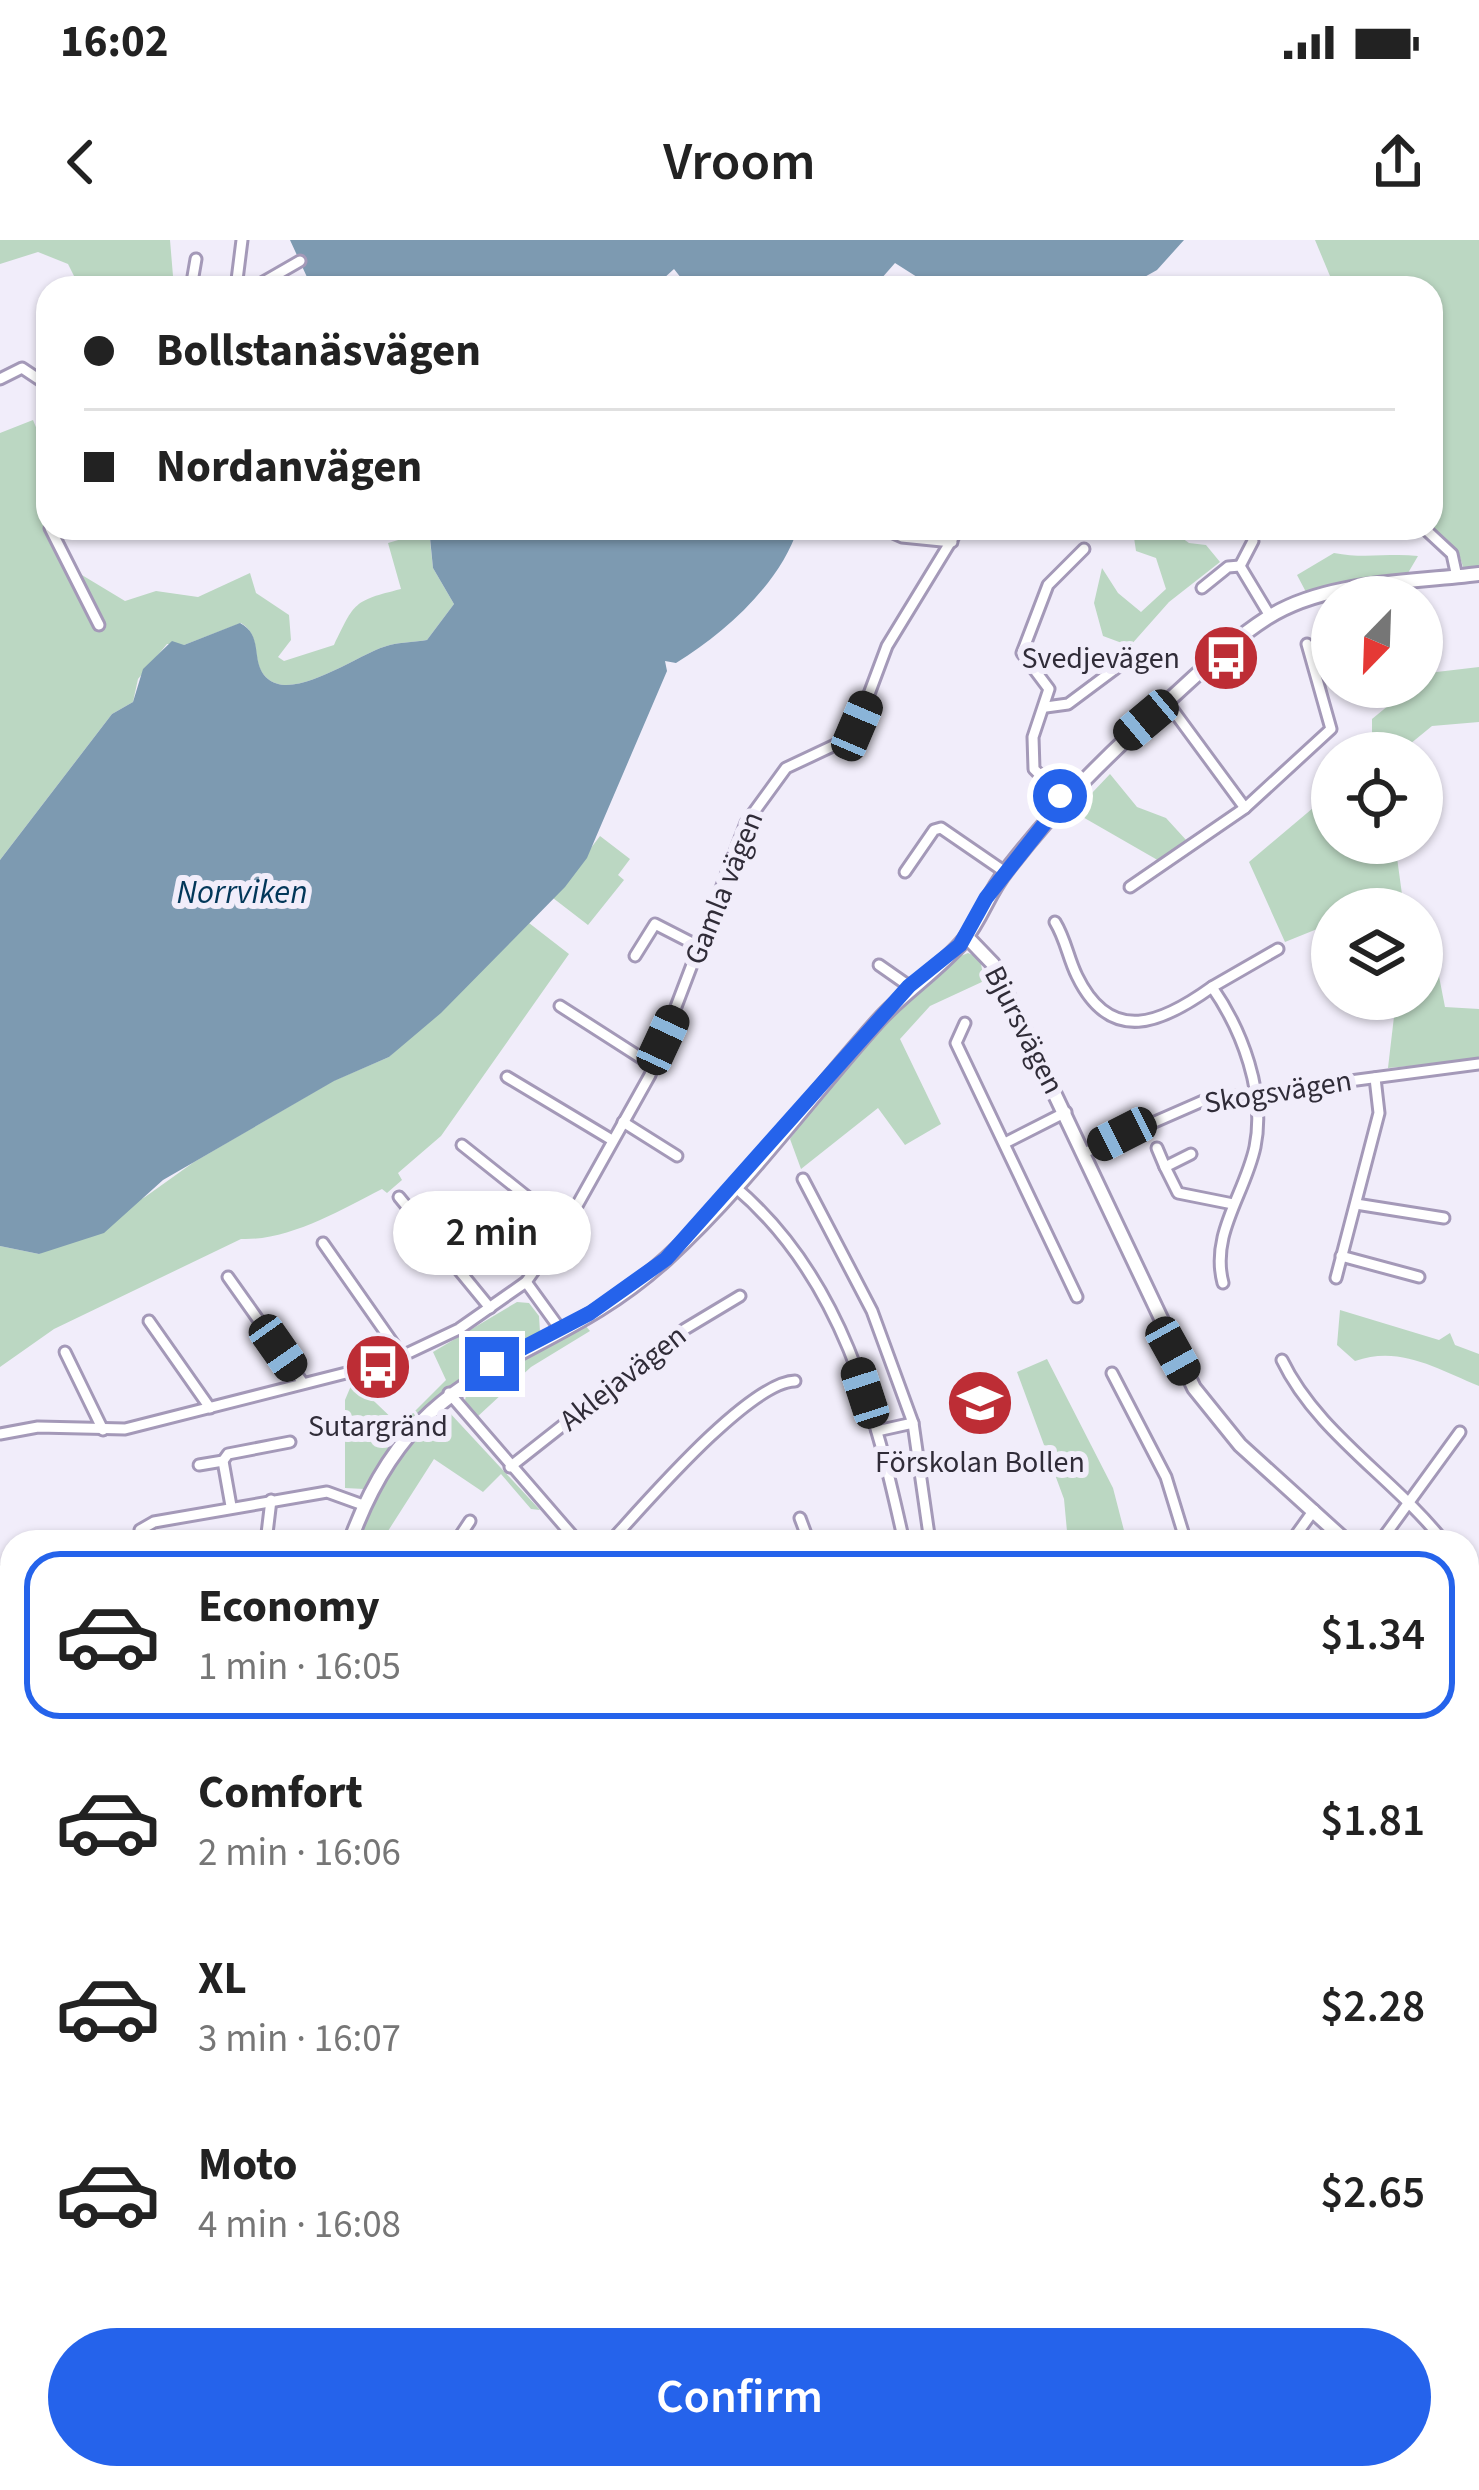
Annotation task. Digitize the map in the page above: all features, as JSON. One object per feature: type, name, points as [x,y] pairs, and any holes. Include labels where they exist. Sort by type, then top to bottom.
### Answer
[{"type":"street","points":[[238,276],[242,240]]},
{"type":"street","points":[[193,276],[196,259]]},
{"type":"street","points":[[273,276],[299,261]]},
{"type":"street","points":[[0,379],[22,368],[36,377]]},
{"type":"street","points":[[56,540],[100,625]]},
{"type":"street","points":[[932,540],[952,542]]},
{"type":"street","points":[[1437,540],[1452,554],[1457,577]]},
{"type":"street","name":"Gamla vägen","points":[[0,1434],[38,1427],[103,1430],[210,1408],[402,1356],[490,1308],[526,1282],[565,1227],[652,1065],[737,840],[758,803],[786,768],[837,744],[857,726],[887,646],[952,542]]},
{"type":"street","points":[[1240,566],[1253,542]]},
{"type":"street","points":[[1064,799],[1034,769],[1033,737],[1049,689],[1027,664],[1025,639],[1048,585],[1084,549]]},
{"type":"street","points":[[1240,566],[1270,616]]},
{"type":"street","points":[[1202,588],[1228,567],[1240,566]]},
{"type":"street","points":[[354,1530],[363,1505],[411,1431],[448,1394],[643,1279],[734,1186],[909,986],[967,937],[1005,872],[1101,758],[1167,701],[1270,616],[1354,588],[1479,574]]},
{"type":"street","points":[[1130,887],[1245,808],[1330,729],[1307,644]]},
{"type":"street","points":[[1046,707],[1068,704],[1127,660]]},
{"type":"street","points":[[1167,701],[1245,808]]},
{"type":"street","points":[[905,872],[934,830],[941,828],[1005,872]]},
{"type":"street","points":[[1055,922],[1077,976],[1099,1011],[1120,1021],[1164,1016],[1278,949]]},
{"type":"street","points":[[635,956],[656,924],[698,946]]},
{"type":"street","name":"Bjursvägen","points":[[967,937],[993,964],[1086,1152],[1173,1351],[1210,1414],[1335,1530]]},
{"type":"street","points":[[879,965],[909,986]]},
{"type":"street","points":[[1212,986],[1245,1046],[1255,1149],[1233,1204],[1218,1265],[1222,1283]]},
{"type":"street","points":[[560,1006],[652,1065]]},
{"type":"street","points":[[965,1023],[956,1043],[1077,1297]]},
{"type":"street","name":"Skogsvägen","points":[[1086,1152],[1205,1100],[1479,1064]]},
{"type":"street","points":[[507,1077],[612,1140]]},
{"type":"street","points":[[1336,1279],[1378,1113],[1375,1078]]},
{"type":"street","points":[[1005,1143],[1066,1112]]},
{"type":"street","points":[[623,1122],[677,1156]]},
{"type":"street","points":[[463,1145],[565,1227]]},
{"type":"street","points":[[1157,1148],[1178,1193],[1233,1204]]},
{"type":"street","points":[[1165,1167],[1191,1154]]},
{"type":"street","points":[[803,1179],[872,1311],[913,1423],[928,1530]]},
{"type":"street","points":[[734,1186],[804,1260],[830,1302],[877,1431],[901,1530]]},
{"type":"street","points":[[399,1197],[490,1308]]},
{"type":"street","points":[[1356,1204],[1444,1218]]},
{"type":"street","points":[[323,1243],[402,1356]]},
{"type":"street","points":[[1341,1256],[1419,1276]]},
{"type":"street","points":[[228,1277],[303,1383]]},
{"type":"street","points":[[526,1282],[560,1329]]},
{"type":"street","name":"Aklejavägen","points":[[510,1467],[685,1329],[740,1296]]},
{"type":"street","points":[[149,1321],[210,1408]]},
{"type":"street","points":[[65,1352],[103,1430]]},
{"type":"street","points":[[1282,1360],[1323,1420],[1413,1502],[1435,1530]]},
{"type":"street","points":[[1112,1373],[1166,1477],[1182,1530]]},
{"type":"street","points":[[622,1530],[748,1401],[776,1382],[794,1381]]},
{"type":"street","points":[[448,1394],[567,1530]]},
{"type":"street","points":[[877,1431],[913,1423]]},
{"type":"street","points":[[1390,1530],[1460,1432]]},
{"type":"street","points":[[200,1465],[223,1461],[228,1454],[290,1442]]},
{"type":"street","points":[[223,1461],[231,1506]]},
{"type":"street","points":[[140,1530],[154,1522],[231,1506],[327,1492],[363,1505]]},
{"type":"street","points":[[268,1530],[272,1500]]},
{"type":"street","points":[[1300,1530],[1314,1510]]},
{"type":"street","points":[[800,1518],[804,1530]]},
{"type":"street","points":[[464,1530],[470,1521]]},
{"type":"green space","points":[[0,240],[170,240],[173,276],[74,276],[68,264],[38,252],[0,264]]},
{"type":"green space","points":[[1315,240],[1479,240],[1479,566],[1464,570],[1458,551],[1443,537],[1443,276],[1330,276]]},
{"type":"green space","points":[[33,420],[36,540],[50,540],[62,563],[125,601],[156,591],[198,597],[250,573],[256,593],[289,615],[291,640],[278,657],[284,661],[334,645],[357,605],[401,589],[388,543],[430,540],[433,568],[454,604],[427,640],[377,649],[295,684],[280,684],[262,673],[252,635],[241,623],[184,645],[167,644],[138,679],[133,702],[112,714],[0,860],[0,433]]},
{"type":"green space","points":[[1134,540],[1185,540],[1206,545],[1220,562],[1169,602],[1130,646],[1103,636],[1094,603],[1102,568],[1118,593],[1141,612],[1166,589],[1156,558],[1136,551]]},
{"type":"green space","points":[[1334,553],[1418,556],[1408,573],[1311,576],[1311,591],[1306,592],[1297,575]]},
{"type":"green space","points":[[1479,667],[1479,722],[1432,726],[1425,732],[1372,732],[1372,719],[1385,708],[1443,708],[1443,671]]},
{"type":"green space","points":[[1110,774],[1137,807],[1166,818],[1187,841],[1161,862],[1074,812]]},
{"type":"green space","points":[[1311,810],[1311,864],[1398,864],[1401,888],[1311,888],[1311,931],[1285,942],[1249,862]]},
{"type":"green space","points":[[600,836],[630,859],[618,875],[624,880],[588,925],[553,898]]},
{"type":"green space","points":[[529,923],[569,954],[441,1136],[398,1173],[402,1180],[387,1193],[382,1189],[295,1230],[241,1239],[54,1329],[0,1367],[0,1246],[39,1254],[145,1197],[194,1162],[333,1081],[389,1057]]},
{"type":"green space","points":[[968,953],[980,958],[984,981],[930,1006],[900,1039],[941,1124],[905,1145],[878,1108],[801,1169],[790,1139],[847,1060],[914,985]]},
{"type":"green space","points":[[1443,997],[1445,1007],[1479,1009],[1479,1060],[1388,1068],[1394,1020],[1443,1020]]},
{"type":"green space","points":[[517,1302],[529,1303],[539,1316],[540,1332],[440,1398],[364,1489],[345,1488],[345,1400],[353,1381],[400,1426],[446,1380],[433,1352]]},
{"type":"green space","points":[[1340,1310],[1439,1340],[1450,1333],[1455,1345],[1479,1354],[1479,1386],[1403,1357],[1355,1361],[1337,1345]]},
{"type":"green space","points":[[584,1324],[590,1331],[531,1367],[476,1418],[465,1400],[467,1392]]},
{"type":"green space","points":[[1047,1359],[1113,1488],[1124,1530],[1067,1530],[1064,1499],[1017,1372]]},
{"type":"green space","points":[[448,1411],[540,1510],[531,1509],[501,1474],[483,1492],[434,1459],[389,1530],[363,1530],[405,1449],[433,1419]]},
{"type":"water","points":[[290,240],[1184,240],[1146,276],[915,276],[895,263],[884,276],[680,276],[674,269],[666,276],[306,276]]},
{"type":"water","name":"Norrviken","points":[[430,540],[793,540],[778,569],[748,606],[676,663],[665,661],[667,671],[587,858],[565,887],[441,1013],[389,1057],[334,1081],[163,1180],[104,1233],[39,1254],[0,1246],[0,860],[112,714],[133,702],[143,669],[172,641],[184,645],[240,623],[252,635],[259,665],[268,679],[280,684],[311,680],[377,649],[427,640],[454,604],[433,568]]},
{"type":"place","name":"Svedjevägen","points":[[1226,658]]},
{"type":"place","name":"Sutargränd","points":[[378,1367]]},
{"type":"place","name":"Förskolan Bollen","points":[[980,1403]]},
{"type":"route","points":[[492,1364],[617,1297],[692,1234],[909,986],[967,937],[986,898],[1064,799],[1060,796]]}]
